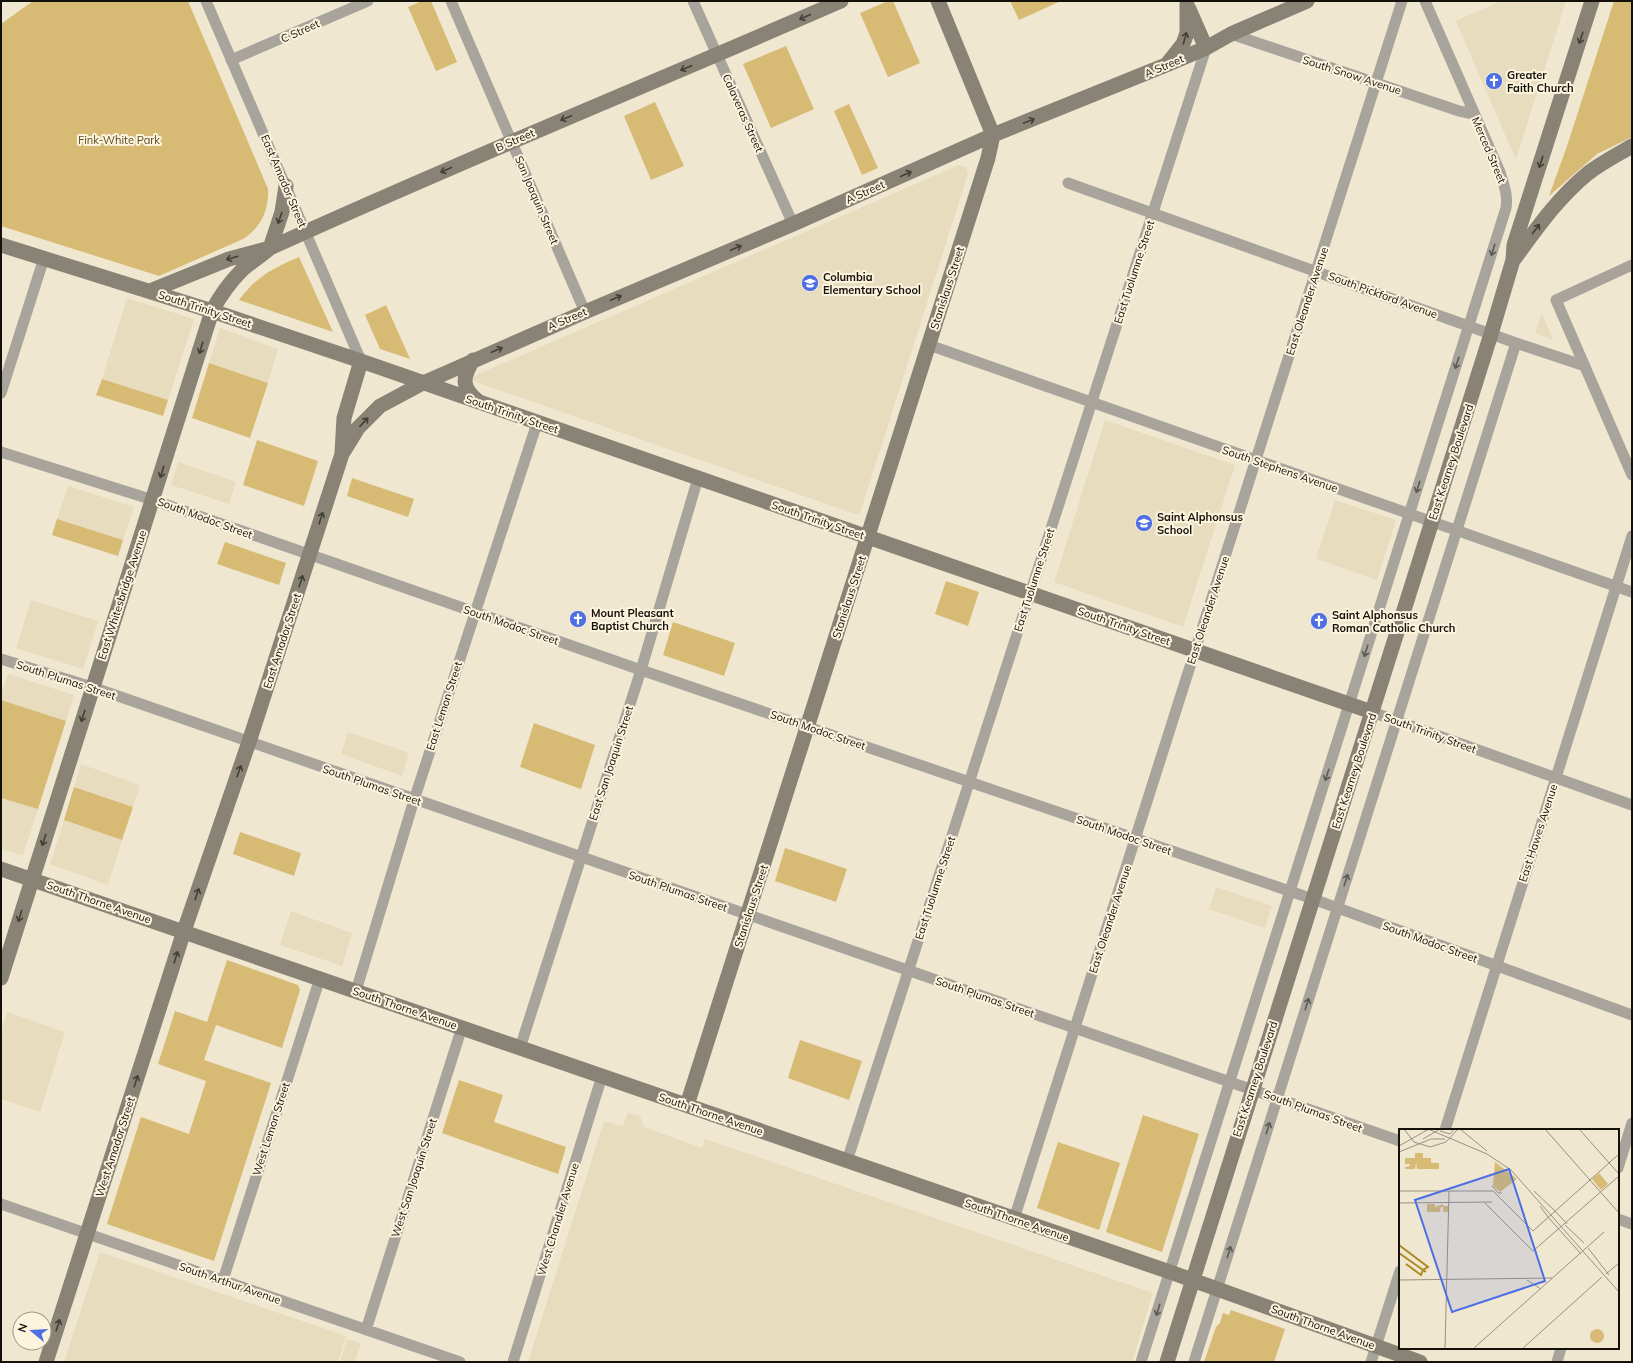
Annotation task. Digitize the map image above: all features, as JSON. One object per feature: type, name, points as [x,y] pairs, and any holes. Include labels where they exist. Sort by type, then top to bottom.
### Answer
[{"type":"main road","name":"B Street","points":[[212,311],[218,299],[229,284],[243,269],[270,248],[511,141],[717,55],[841,1]]},
{"type":"main road","points":[[938,1],[993,135]]},
{"type":"main road","name":"A Street","points":[[423,383],[473,360],[793,224],[993,135],[1206,48],[1231,34],[1307,1]]},
{"type":"main road","name":"East Kearney Boulevard","points":[[1166,1362],[1491,334],[1513,260],[1514,245],[1592,1]]},
{"type":"main road","points":[[1186,2],[1206,48]]},
{"type":"main road","points":[[1166,65],[1183,44],[1187,33],[1186,2]]},
{"type":"main road","name":"Stanislaus Street","points":[[687,1105],[988,158],[993,135]]},
{"type":"main road","name":"East Kearney Boulevard","points":[[1513,260],[1561,198],[1588,173],[1632,146]]},
{"type":"main road","points":[[150,291],[229,259],[270,248],[282,212],[286,186]]},
{"type":"main road","name":"South Trinity Street","points":[[1,245],[150,291],[361,361],[1372,712]]},
{"type":"main road","name":"East Whitesbridge Avenue","points":[[1,978],[212,311]]},
{"type":"main road","points":[[473,360],[466,370],[465,381],[470,395],[480,403]]},
{"type":"main road","points":[[342,454],[344,418],[361,361]]},
{"type":"main road","name":"East Amador Street","points":[[184,931],[249,742],[342,454],[358,428],[380,406],[423,383]]},
{"type":"main road","name":"South Thorne Avenue","points":[[1,869],[32,878],[1170,1272],[1420,1362]]},
{"type":"main road","name":"West Amador Street","points":[[46,1362],[184,931]]},
{"type":"street","name":"East Amador Street","points":[[206,1],[361,361]]},
{"type":"street","name":"C Street","points":[[232,60],[368,1]]},
{"type":"street","name":"San Joaquin Street","points":[[451,1],[585,312]]},
{"type":"street","name":"Calaveras Street","points":[[693,1],[793,224]]},
{"type":"street","name":"East Oleander Avenue","points":[[1014,1219],[1402,1]]},
{"type":"street","name":"Merced Street","points":[[1425,1],[1500,172],[1508,200],[1469,326]]},
{"type":"street","name":"South Snow Avenue","points":[[1231,34],[1459,111],[1474,114]]},
{"type":"street","name":"East Tuolumne Street","points":[[847,1161],[1206,48]]},
{"type":"street","name":"South Pickford Avenue","points":[[1068,183],[1516,343],[1585,366]]},
{"type":"street","points":[[1,393],[44,258]]},
{"type":"street","points":[[1632,265],[1556,300],[1630,462],[1632,475]]},
{"type":"street","name":"East Kearney Boulevard","points":[[1141,1362],[1469,326]]},
{"type":"street","points":[[1194,1362],[1516,343]]},
{"type":"street","name":"South Stephens Avenue","points":[[929,345],[1632,592]]},
{"type":"street","name":"East Lemon Street","points":[[356,991],[414,800],[474,612],[537,423]]},
{"type":"street","name":"South Modoc Street","points":[[1,452],[153,500],[641,670],[1313,899],[1632,1016]]},
{"type":"street","name":"East San Joaquin Street","points":[[520,1048],[641,670],[698,478]]},
{"type":"street","name":"East Hawes Avenue","points":[[1444,1129],[1632,536]]},
{"type":"street","name":"South Plumas Street","points":[[1,659],[92,687],[1399,1141]]},
{"type":"street","name":"South Trinity Street","points":[[1372,712],[1632,805]]},
{"type":"street","name":"West Lemon Street","points":[[223,1280],[320,978]]},
{"type":"street","name":"West San Joaquin Street","points":[[366,1330],[462,1027]]},
{"type":"street","name":"West Chandler Avenue","points":[[513,1362],[602,1076]]},
{"type":"street","points":[[1619,1165],[1632,1123]]},
{"type":"street","name":"South Arthur Avenue","points":[[1,1204],[460,1362]]},
{"type":"street","points":[[1619,1219],[1632,1224]]},
{"type":"street","points":[[1371,1362],[1399,1274]]},
{"type":"street","points":[[1557,1362],[1561,1349]]},
{"type":"shaded area","points":[[1501,1],[1566,1],[1516,160],[1456,21]]},
{"type":"shaded area","name":"Columbia Elementary School","points":[[959,165],[966,167],[968,174],[860,513],[858,515],[473,381],[474,376]]},
{"type":"shaded area","points":[[127,298],[194,319],[168,400],[102,379]]},
{"type":"shaded area","points":[[1542,313],[1553,340],[1535,333]]},
{"type":"shaded area","points":[[220,328],[278,349],[268,383],[209,363]]},
{"type":"shaded area","name":"Saint Alphonsus School","points":[[1105,420],[1235,465],[1183,627],[1054,582]]},
{"type":"shaded area","points":[[178,462],[236,482],[229,504],[171,485]]},
{"type":"shaded area","points":[[68,486],[134,507],[123,540],[57,519]]},
{"type":"shaded area","points":[[1335,500],[1396,520],[1377,580],[1316,559]]},
{"type":"shaded area","points":[[31,600],[98,621],[83,669],[16,648]]},
{"type":"shaded area","points":[[8,674],[74,695],[66,721],[1,700],[1,695]]},
{"type":"shaded area","points":[[348,732],[409,753],[402,776],[341,754]]},
{"type":"shaded area","points":[[81,764],[140,785],[133,807],[74,787]]},
{"type":"shaded area","points":[[1,798],[38,809],[23,855],[1,849]]},
{"type":"shaded area","points":[[64,820],[122,840],[108,885],[50,864]]},
{"type":"shaded area","points":[[1216,887],[1272,906],[1265,928],[1209,909]]},
{"type":"shaded area","points":[[291,911],[352,933],[342,966],[280,945]]},
{"type":"shaded area","points":[[7,1012],[65,1032],[40,1112],[1,1099],[1,1032]]},
{"type":"shaded area","points":[[628,1113],[640,1116],[644,1127],[702,1148],[705,1139],[1153,1293],[1132,1362],[528,1362],[604,1121],[623,1126]]},
{"type":"shaded area","points":[[100,1252],[346,1336],[338,1362],[64,1362]]},
{"type":"shaded area","points":[[347,1339],[361,1343],[355,1362],[340,1362]]},
{"type":"green space","name":"Fink-White Park","points":[[33,1],[188,1],[268,189],[267,204],[263,218],[255,229],[243,239],[159,276],[1,226],[1,24]]},
{"type":"green space","points":[[422,1],[431,1],[457,62],[436,71],[408,7]]},
{"type":"green space","points":[[888,1],[893,1],[920,63],[888,77],[860,13]]},
{"type":"green space","points":[[1010,1],[1061,1],[1019,20]]},
{"type":"green space","points":[[1614,1],[1632,1],[1632,137],[1597,154],[1549,196],[1567,146]]},
{"type":"green space","points":[[786,46],[814,109],[771,128],[743,64]]},
{"type":"green space","points":[[655,102],[684,166],[651,180],[624,116]]},
{"type":"green space","points":[[849,104],[878,168],[862,175],[834,111]]},
{"type":"green space","points":[[299,257],[333,332],[239,300],[259,279],[281,265]]},
{"type":"green space","points":[[386,305],[410,359],[380,349],[365,315]]},
{"type":"green space","points":[[209,363],[268,383],[250,438],[192,418]]},
{"type":"green space","points":[[102,379],[168,400],[163,416],[96,395]]},
{"type":"green space","points":[[257,440],[318,461],[304,506],[243,485]]},
{"type":"green space","points":[[352,478],[414,499],[408,517],[347,496]]},
{"type":"green space","points":[[57,519],[123,540],[118,556],[52,535]]},
{"type":"green space","points":[[225,542],[286,563],[279,585],[217,564]]},
{"type":"green space","points":[[946,581],[979,592],[968,626],[935,614]]},
{"type":"green space","points":[[673,622],[735,643],[724,676],[663,655]]},
{"type":"green space","points":[[1,700],[66,721],[38,809],[1,798]]},
{"type":"green space","points":[[534,723],[595,745],[581,789],[520,767]]},
{"type":"green space","points":[[74,787],[133,807],[122,840],[64,820]]},
{"type":"green space","points":[[240,832],[301,853],[294,876],[233,854]]},
{"type":"green space","points":[[785,848],[847,869],[836,902],[775,881]]},
{"type":"green space","points":[[227,960],[298,985],[300,990],[282,1048],[216,1025],[204,1060],[271,1083],[214,1261],[107,1224],[141,1117],[189,1134],[206,1081],[158,1064],[175,1011],[207,1022]]},
{"type":"green space","points":[[800,1040],[862,1061],[849,1100],[788,1078]]},
{"type":"green space","points":[[459,1080],[503,1095],[494,1122],[566,1147],[558,1174],[442,1133]]},
{"type":"green space","points":[[1143,1115],[1199,1134],[1162,1252],[1106,1232]]},
{"type":"green space","points":[[1058,1142],[1120,1163],[1099,1230],[1037,1208]]},
{"type":"green space","points":[[1231,1310],[1285,1329],[1274,1362],[1204,1362],[1216,1327],[1220,1323],[1223,1313],[1229,1315]]},
{"type":"place","name":"Greater Faith Church","points":[[1494,81]]},
{"type":"place","name":"Columbia Elementary School","points":[[810,283]]},
{"type":"place","name":"Saint Alphonsus School","points":[[1144,523]]},
{"type":"place","name":"Mount Pleasant Baptist Church","points":[[578,619]]},
{"type":"place","name":"Saint Alphonsus Roman Catholic Church","points":[[1319,621]]}]
